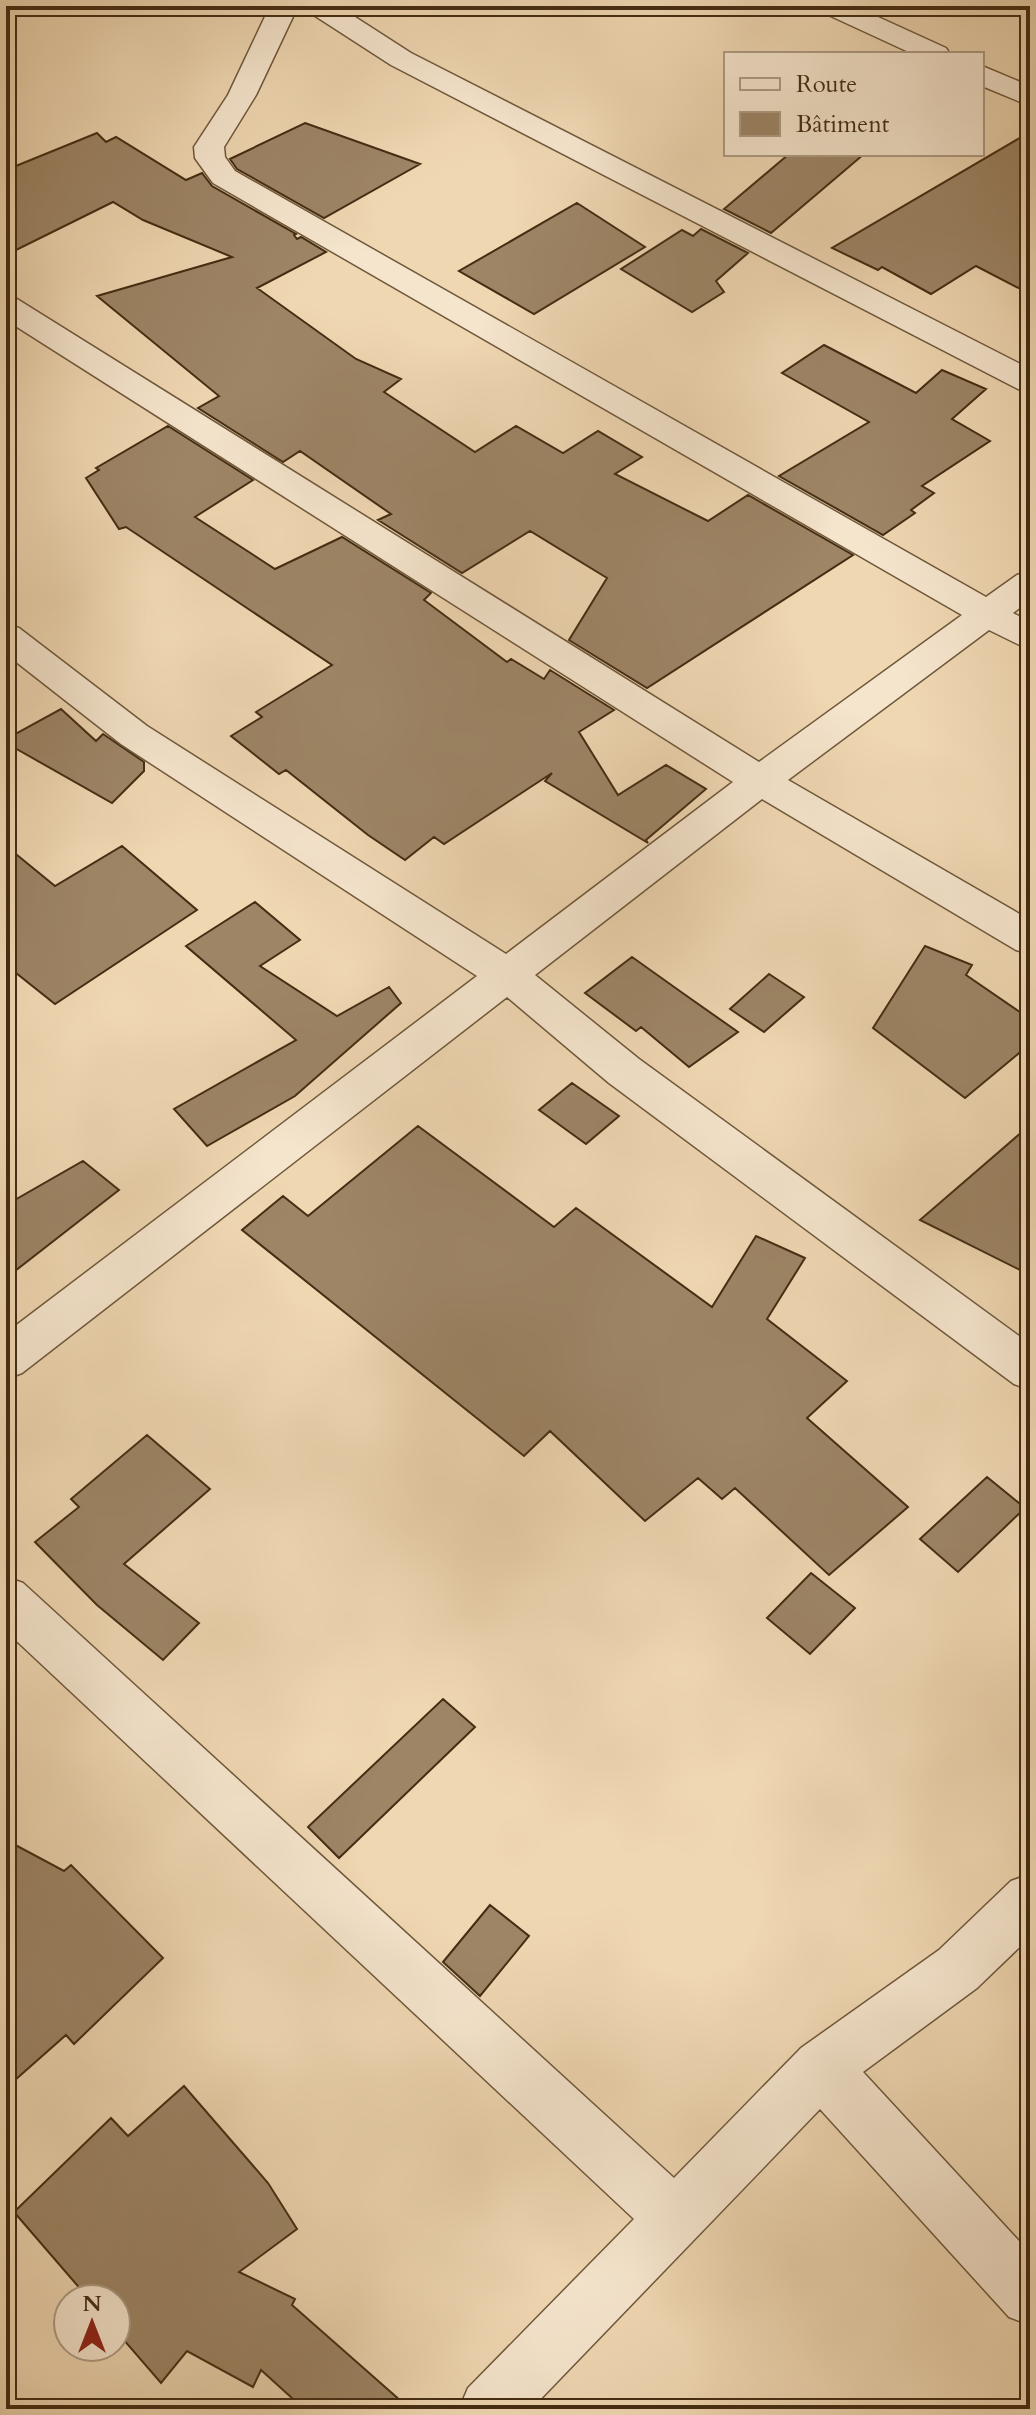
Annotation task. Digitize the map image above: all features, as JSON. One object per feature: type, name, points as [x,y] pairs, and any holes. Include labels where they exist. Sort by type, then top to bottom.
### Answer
[{"type":"street","points":[[284,6],[242,95],[209,147],[210,158],[224,177],[1030,638]]},
{"type":"street","points":[[319,6],[401,59],[1030,382]]},
{"type":"street","points":[[832,6],[932,52]]},
{"type":"street","points":[[984,76],[1030,97]]},
{"type":"street","points":[[6,306],[760,781],[1030,939]]},
{"type":"street","points":[[6,1359],[760,781],[1030,583]]},
{"type":"street","points":[[6,636],[134,735],[507,975],[624,1071],[1030,1370]]},
{"type":"street","points":[[6,1599],[675,2218]]},
{"type":"street","points":[[489,2409],[821,2068],[958,1969],[1030,1900]]},
{"type":"street","points":[[821,2068],[1030,2296]]},
{"type":"building","points":[[305,123],[420,164],[324,218],[237,169],[230,159]]},
{"type":"building","points":[[1030,132],[1030,294],[976,266],[931,294],[882,267],[878,270],[832,248]]},
{"type":"building","points":[[97,133],[106,142],[116,137],[186,180],[202,173],[212,186],[296,234],[297,239],[301,237],[326,252],[257,288],[356,359],[401,379],[384,392],[475,452],[516,426],[563,453],[598,431],[642,457],[615,474],[708,521],[748,495],[853,555],[647,688],[569,640],[607,578],[530,531],[462,573],[378,520],[391,514],[300,451],[283,462],[198,408],[219,396],[97,296],[232,257],[143,220],[113,202],[6,255],[6,170]]},
{"type":"building","points":[[787,156],[862,156],[771,233],[724,209]]},
{"type":"building","points":[[577,203],[645,247],[534,314],[459,271]]},
{"type":"building","points":[[701,229],[748,253],[716,281],[724,292],[692,312],[621,269],[682,230],[693,236]]},
{"type":"building","points":[[824,345],[916,393],[942,370],[986,389],[952,419],[990,441],[922,486],[934,493],[911,510],[915,513],[883,535],[779,476],[869,422],[782,373]]},
{"type":"building","points":[[168,426],[253,480],[195,517],[275,569],[342,537],[431,593],[424,600],[507,662],[511,659],[544,679],[550,670],[614,710],[579,732],[618,795],[666,765],[706,789],[646,840],[648,843],[545,781],[552,773],[444,844],[434,837],[405,860],[286,770],[279,774],[231,736],[262,717],[256,712],[332,665],[126,527],[119,529],[86,478],[99,470],[96,468]]},
{"type":"building","points":[[61,709],[96,741],[103,734],[144,762],[144,771],[112,803],[6,743],[6,739]]},
{"type":"building","points":[[6,846],[55,886],[122,846],[197,910],[55,1004],[6,965]]},
{"type":"building","points":[[255,902],[300,940],[260,966],[337,1016],[389,987],[401,1003],[295,1096],[207,1146],[174,1109],[296,1040],[186,946]]},
{"type":"building","points":[[925,946],[972,965],[966,975],[1030,1019],[1030,1044],[965,1098],[873,1028]]},
{"type":"building","points":[[632,957],[738,1032],[689,1067],[641,1027],[636,1031],[585,993]]},
{"type":"building","points":[[769,974],[804,997],[764,1032],[730,1009]]},
{"type":"building","points":[[572,1083],[619,1116],[586,1144],[539,1110]]},
{"type":"building","points":[[1030,1125],[1030,1275],[920,1220]]},
{"type":"building","points":[[418,1126],[554,1227],[576,1208],[712,1307],[756,1236],[805,1258],[767,1319],[847,1381],[807,1418],[908,1507],[829,1575],[735,1488],[722,1499],[698,1478],[645,1521],[550,1431],[524,1456],[242,1230],[283,1196],[308,1216]]},
{"type":"building","points":[[83,1161],[119,1190],[6,1278],[6,1205]]},
{"type":"building","points":[[147,1435],[210,1489],[124,1564],[199,1623],[163,1660],[97,1605],[35,1542],[79,1507],[71,1499]]},
{"type":"building","points":[[987,1477],[1025,1508],[958,1572],[920,1539]]},
{"type":"building","points":[[811,1573],[855,1608],[810,1654],[767,1618]]},
{"type":"building","points":[[443,1699],[475,1727],[339,1858],[308,1827]]},
{"type":"building","points":[[6,1840],[64,1871],[71,1865],[163,1958],[74,2044],[66,2035],[6,2088]]},
{"type":"building","points":[[490,1905],[529,1936],[480,1996],[443,1962]]},
{"type":"building","points":[[184,2086],[268,2183],[297,2229],[239,2272],[295,2299],[292,2305],[410,2409],[304,2409],[261,2370],[253,2387],[187,2351],[161,2383],[132,2349],[132,2283],[75,2283],[14,2212],[111,2118],[128,2136]]}]
